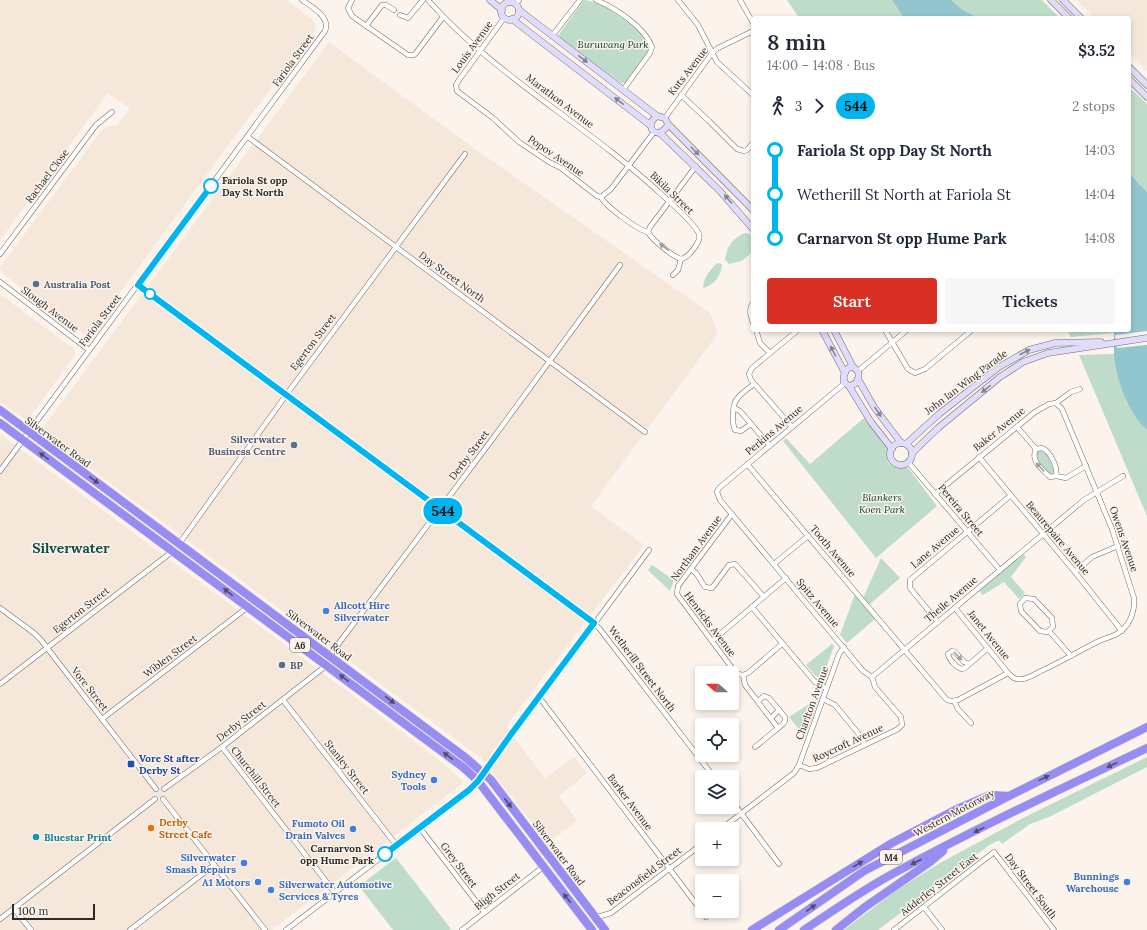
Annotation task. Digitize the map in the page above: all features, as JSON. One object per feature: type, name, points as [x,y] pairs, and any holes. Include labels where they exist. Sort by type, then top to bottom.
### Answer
[{"type":"highway","name":"Silverwater Road","points":[[0,410],[330,655],[483,772],[605,930]]},
{"type":"highway","name":"Silverwater Road","points":[[0,423],[327,665],[458,764],[478,781],[590,930]]},
{"type":"highway","name":"Western Motorway","points":[[779,930],[864,871],[1147,727]]},
{"type":"highway","name":"M4","points":[[804,930],[849,900],[896,872],[1147,748]]},
{"type":"highway","points":[[752,930],[899,839],[955,810],[990,796],[1009,796]]},
{"type":"highway","points":[[836,930],[865,907],[930,862],[950,844]]},
{"type":"street","name":"Fariola Street","points":[[0,471],[323,35],[327,27],[324,17],[302,0]]},
{"type":"street","points":[[352,0],[349,4],[348,10],[352,16],[405,54],[414,55],[443,17]]},
{"type":"street","points":[[400,15],[408,18],[423,0]]},
{"type":"street","name":"Marathon Avenue","points":[[428,0],[443,17],[480,51],[628,165]]},
{"type":"street","points":[[490,0],[502,10],[504,18],[512,19],[650,125],[651,129],[657,132],[696,166],[751,226]]},
{"type":"street","points":[[552,36],[580,0]]},
{"type":"street","points":[[596,0],[614,9],[628,19],[647,38],[652,47],[650,53],[623,90]]},
{"type":"street","points":[[678,0],[698,25],[718,62],[751,93]]},
{"type":"street","points":[[740,0],[751,19]]},
{"type":"street","points":[[1051,0],[1067,16]]},
{"type":"street","points":[[1063,0],[1078,16]]},
{"type":"street","points":[[502,10],[508,1],[517,2],[519,10],[517,16],[512,19]]},
{"type":"street","points":[[366,26],[382,5],[386,5],[394,10]]},
{"type":"street","points":[[519,10],[657,116],[666,121],[751,208]]},
{"type":"street","name":"Louis Avenue","points":[[456,88],[459,80],[504,18]]},
{"type":"street","name":"Kuts Avenue","points":[[666,121],[681,94],[712,53],[718,48],[751,32]]},
{"type":"street","points":[[1131,69],[1147,84]]},
{"type":"street","points":[[1131,81],[1147,97]]},
{"type":"street","name":"Popov Avenue","points":[[456,88],[459,93],[492,118],[519,142],[549,162],[561,168],[597,196],[601,197],[606,204],[634,226],[648,233],[660,245],[681,259]]},
{"type":"street","points":[[681,94],[737,148],[744,151],[751,145]]},
{"type":"street","name":"Rachael Close","points":[[0,254],[96,125],[112,112]]},
{"type":"street","points":[[650,125],[652,120],[657,116]]},
{"type":"street","points":[[601,197],[611,190],[628,165],[657,132],[664,131],[666,121]]},
{"type":"street","name":"Day Street North","points":[[248,137],[645,432]]},
{"type":"street","name":"Egerton Street","points":[[179,544],[286,395],[465,154]]},
{"type":"street","name":"Bikila Street","points":[[628,165],[670,202],[696,229],[699,236],[699,241],[688,256],[681,259]]},
{"type":"street","points":[[648,233],[650,227],[696,166]]},
{"type":"street","points":[[673,275],[678,270],[681,259]]},
{"type":"street","name":"Derby Street","points":[[330,655],[620,265]]},
{"type":"street","name":"Slough Avenue","points":[[0,282],[89,350]]},
{"type":"street","name":"Wetherill Street North","points":[[138,285],[594,623],[602,630],[709,770]]},
{"type":"street","points":[[757,332],[760,343],[770,353]]},
{"type":"street","points":[[792,428],[754,384],[750,378],[750,372],[752,368],[796,332]]},
{"type":"street","points":[[823,332],[845,373]]},
{"type":"street","points":[[835,332],[856,369],[858,380],[874,407],[904,444],[909,446],[912,456],[908,462],[902,464],[896,463],[891,455],[892,449],[896,445],[904,444]]},
{"type":"street","points":[[886,332],[908,369],[917,373],[925,369],[970,332]]},
{"type":"street","points":[[892,449],[871,422],[844,379],[848,368],[856,369],[905,332]]},
{"type":"street","name":"John Ian Wing Parade","points":[[912,453],[942,425],[1000,377],[1023,362],[1048,353],[1147,338]]},
{"type":"street","name":"John Ian Wing Parade","points":[[904,444],[939,414],[993,372],[1028,350],[1043,345],[1068,342],[1115,342]]},
{"type":"street","points":[[847,384],[855,384],[858,380]]},
{"type":"street","points":[[751,424],[741,431],[738,432],[735,430],[733,426],[734,408],[737,398],[754,384]]},
{"type":"street","name":"Perkins Avenue","points":[[717,492],[719,488],[847,384]]},
{"type":"street","name":"Baker Avenue","points":[[935,494],[1043,406],[1056,403],[1071,392],[1080,389]]},
{"type":"street","name":"Owens Avenue","points":[[1008,673],[1014,678],[1026,678],[1098,642],[1118,634],[1130,620],[1133,612],[1134,598],[1118,546],[1062,409],[1056,403]]},
{"type":"street","points":[[734,408],[740,410],[770,446]]},
{"type":"street","points":[[1017,427],[1036,449]]},
{"type":"street","points":[[1036,449],[1040,448],[1048,451],[1056,469],[1056,476]]},
{"type":"street","points":[[1036,449],[1033,456],[1034,460],[1050,477],[1056,476],[1066,478],[1086,466]]},
{"type":"street","name":"Beaurepaire Avenue","points":[[979,457],[1122,630]]},
{"type":"street","name":"Pereira Street","points":[[908,462],[1000,570]]},
{"type":"street","name":"Tooth Avenue","points":[[748,464],[947,700],[954,701],[958,709],[971,723]]},
{"type":"street","name":"Theile Avenue","points":[[872,678],[1084,500],[1123,476]]},
{"type":"street","name":"Spitz Avenue","points":[[717,492],[720,500],[863,671],[872,678],[875,687],[901,717],[902,725]]},
{"type":"street","name":"Lane Avenue","points":[[938,622],[910,588],[912,578],[1010,496]]},
{"type":"street","name":"Northam Avenue","points":[[676,594],[678,586],[732,514]]},
{"type":"street","points":[[774,564],[808,536]]},
{"type":"street","points":[[1075,572],[1092,557],[1118,546]]},
{"type":"street","points":[[286,930],[397,846],[469,790],[478,781],[483,772],[648,550]]},
{"type":"street","name":"Egerton Street","points":[[0,684],[173,551]]},
{"type":"street","points":[[691,569],[696,573],[705,586],[712,588],[729,565],[734,564],[764,598]]},
{"type":"street","points":[[712,641],[786,578]]},
{"type":"street","name":"Henricks Avenue","points":[[676,594],[735,672],[743,675],[745,685],[778,728]]},
{"type":"street","points":[[1025,598],[1034,599],[1052,618],[1053,627],[1049,631],[1040,631],[1021,611],[1020,604],[1025,598]]},
{"type":"street","name":"Wiblen Street","points":[[102,719],[248,607]]},
{"type":"street","name":"Vore Street","points":[[0,608],[34,633],[47,648],[156,789]]},
{"type":"street","points":[[752,608],[815,682],[826,688]]},
{"type":"street","name":"Janet Avenue","points":[[955,608],[1008,673]]},
{"type":"street","points":[[1049,631],[1072,656]]},
{"type":"street","points":[[743,675],[748,673],[782,644]]},
{"type":"street","name":"Charlton Avenue","points":[[799,765],[826,688],[839,654],[844,647]]},
{"type":"street","points":[[969,664],[988,648]]},
{"type":"street","name":"Derby Street","points":[[164,790],[327,665]]},
{"type":"street","points":[[954,701],[1008,673]]},
{"type":"street","name":"Barker Avenue","points":[[539,697],[695,902]]},
{"type":"street","points":[[755,747],[785,721],[785,717],[767,697],[758,701]]},
{"type":"street","points":[[822,699],[835,705],[858,733],[865,745]]},
{"type":"street","name":"Stanley Street","points":[[283,700],[397,846]]},
{"type":"street","points":[[771,718],[779,710]]},
{"type":"street","name":"Roycroft Avenue","points":[[799,765],[809,769],[817,768],[898,729],[902,725]]},
{"type":"street","name":"Churchill Street","points":[[222,747],[335,893]]},
{"type":"street","points":[[731,822],[790,777],[799,765]]},
{"type":"street","points":[[156,799],[153,794],[156,789],[159,788],[164,790],[166,795],[163,799]]},
{"type":"street","points":[[0,919],[156,799],[163,799]]},
{"type":"street","points":[[163,799],[265,930]]},
{"type":"street","points":[[739,810],[779,864]]},
{"type":"street","name":"Grey Street","points":[[420,828],[484,912]]},
{"type":"street","name":"Beaconsfield Street","points":[[594,916],[610,913],[695,849]]},
{"type":"street","name":"Adderley Street East","points":[[894,930],[994,852]]},
{"type":"street","name":"Day Street South","points":[[994,852],[1054,930]]},
{"type":"street","points":[[130,930],[214,865]]},
{"type":"street","name":"Bligh Street","points":[[462,930],[543,867]]},
{"type":"street","points":[[924,907],[942,930]]},
{"type":"street","points":[[14,909],[31,930]]},
{"type":"shaded area","points":[[0,0],[286,0],[314,21],[316,29],[224,151],[89,335],[86,336],[1,272],[0,267],[102,130],[108,126],[117,126],[130,109],[108,93],[0,240]]},
{"type":"shaded area","points":[[1076,0],[1147,0],[1147,71],[1131,55],[1131,16],[1093,16]]},
{"type":"shaded area","points":[[329,42],[465,142],[710,313],[718,333],[591,506],[644,545],[506,726],[545,778],[574,757],[587,773],[559,796],[577,821],[548,843],[482,759],[43,433],[42,429]]},
{"type":"shaded area","points":[[0,294],[75,350],[75,355],[29,418],[24,419],[0,402]]},
{"type":"shaded area","points":[[0,434],[437,758],[464,782],[272,930],[0,930]]},
{"type":"green space","name":"Buruwang Park","points":[[584,0],[599,4],[618,15],[635,28],[646,40],[650,49],[626,83],[621,83],[560,39],[559,34]]},
{"type":"green space","points":[[787,0],[892,0],[903,16],[798,16]]},
{"type":"green space","points":[[951,0],[1042,0],[1058,16],[974,16],[963,10]]},
{"type":"green space","points":[[1131,89],[1147,104],[1147,192],[1131,175]]},
{"type":"green space","points":[[745,233],[751,234],[751,253],[742,261],[729,264],[725,260],[727,251],[733,240]]},
{"type":"green space","points":[[717,263],[722,264],[719,276],[710,285],[703,288],[707,274]]},
{"type":"green space","points":[[1068,332],[1114,332],[1114,333],[1071,337]]},
{"type":"green space","points":[[1114,354],[1121,385],[1128,405],[1140,423],[1147,430],[1147,516],[1079,355]]},
{"type":"green space","name":"Blankers Koen Park","points":[[864,418],[887,448],[887,460],[889,464],[897,468],[908,468],[937,506],[876,558],[783,441],[786,438],[810,464]]},
{"type":"green space","points":[[1040,449],[1046,451],[1054,471],[1052,475],[1049,475],[1036,458],[1037,450]]},
{"type":"green space","points":[[1023,554],[1026,557],[1011,577],[1025,593],[1019,599],[1004,582],[983,595],[979,591]]},
{"type":"green space","points":[[881,558],[900,578],[869,605],[863,598]]},
{"type":"green space","points":[[652,565],[674,580],[670,591],[648,570]]},
{"type":"green space","points":[[855,594],[876,618],[847,643],[840,635]]},
{"type":"green space","points":[[832,644],[834,646],[823,676],[820,678],[816,676],[806,665]]},
{"type":"green space","points":[[820,697],[805,737],[789,717]]},
{"type":"green space","points":[[1147,757],[1147,767],[1049,817],[1030,824],[1002,844],[1000,841],[997,841],[988,846],[878,930],[844,930],[898,889],[940,863],[1023,818]]},
{"type":"green space","points":[[396,858],[451,929],[393,930],[359,886]]},
{"type":"water","points":[[892,0],[951,0],[963,10],[974,16],[903,16]]},
{"type":"water","points":[[1131,175],[1147,192],[1147,430],[1134,415],[1124,396],[1117,375],[1114,355],[1114,332],[1131,332]]},
{"type":"pier","points":[[1147,331],[1147,345],[1117,348],[1115,335]]},
{"type":"bus line","name":"544","points":[[211,186],[138,285],[594,623],[483,772],[478,781],[469,790],[385,854]]},
{"type":"place","name":"Fariola St opp Day St North","points":[[211,186]]},
{"type":"place","name":"Australia Post","points":[[36,284]]},
{"type":"place","name":"Silverwater Business Centre","points":[[294,445]]},
{"type":"place","name":"Allcott Hire Silverwater","points":[[326,611]]},
{"type":"place","name":"BP","points":[[282,665]]},
{"type":"place","name":"Vore St after Derby St","points":[[131,764]]},
{"type":"place","name":"Sydney Tools","points":[[434,780]]},
{"type":"place","name":"Derby Street Cafe","points":[[151,828]]},
{"type":"place","name":"Fumoto Oil Drain Valves","points":[[353,829]]},
{"type":"place","name":"Bluestar Print","points":[[36,837]]},
{"type":"place","name":"Carnarvon St opp Hume Park","points":[[385,854]]},
{"type":"place","name":"Silverwater Smash Repairs","points":[[244,863]]},
{"type":"place","name":"A1 Motors","points":[[258,882]]},
{"type":"place","name":"Bunnings Warehouse","points":[[1127,882]]},
{"type":"place","name":"Silverwater Automotive Services & Tyres","points":[[271,890]]},
{"type":"district","name":"Silverwater","points":[[71,548]]}]
